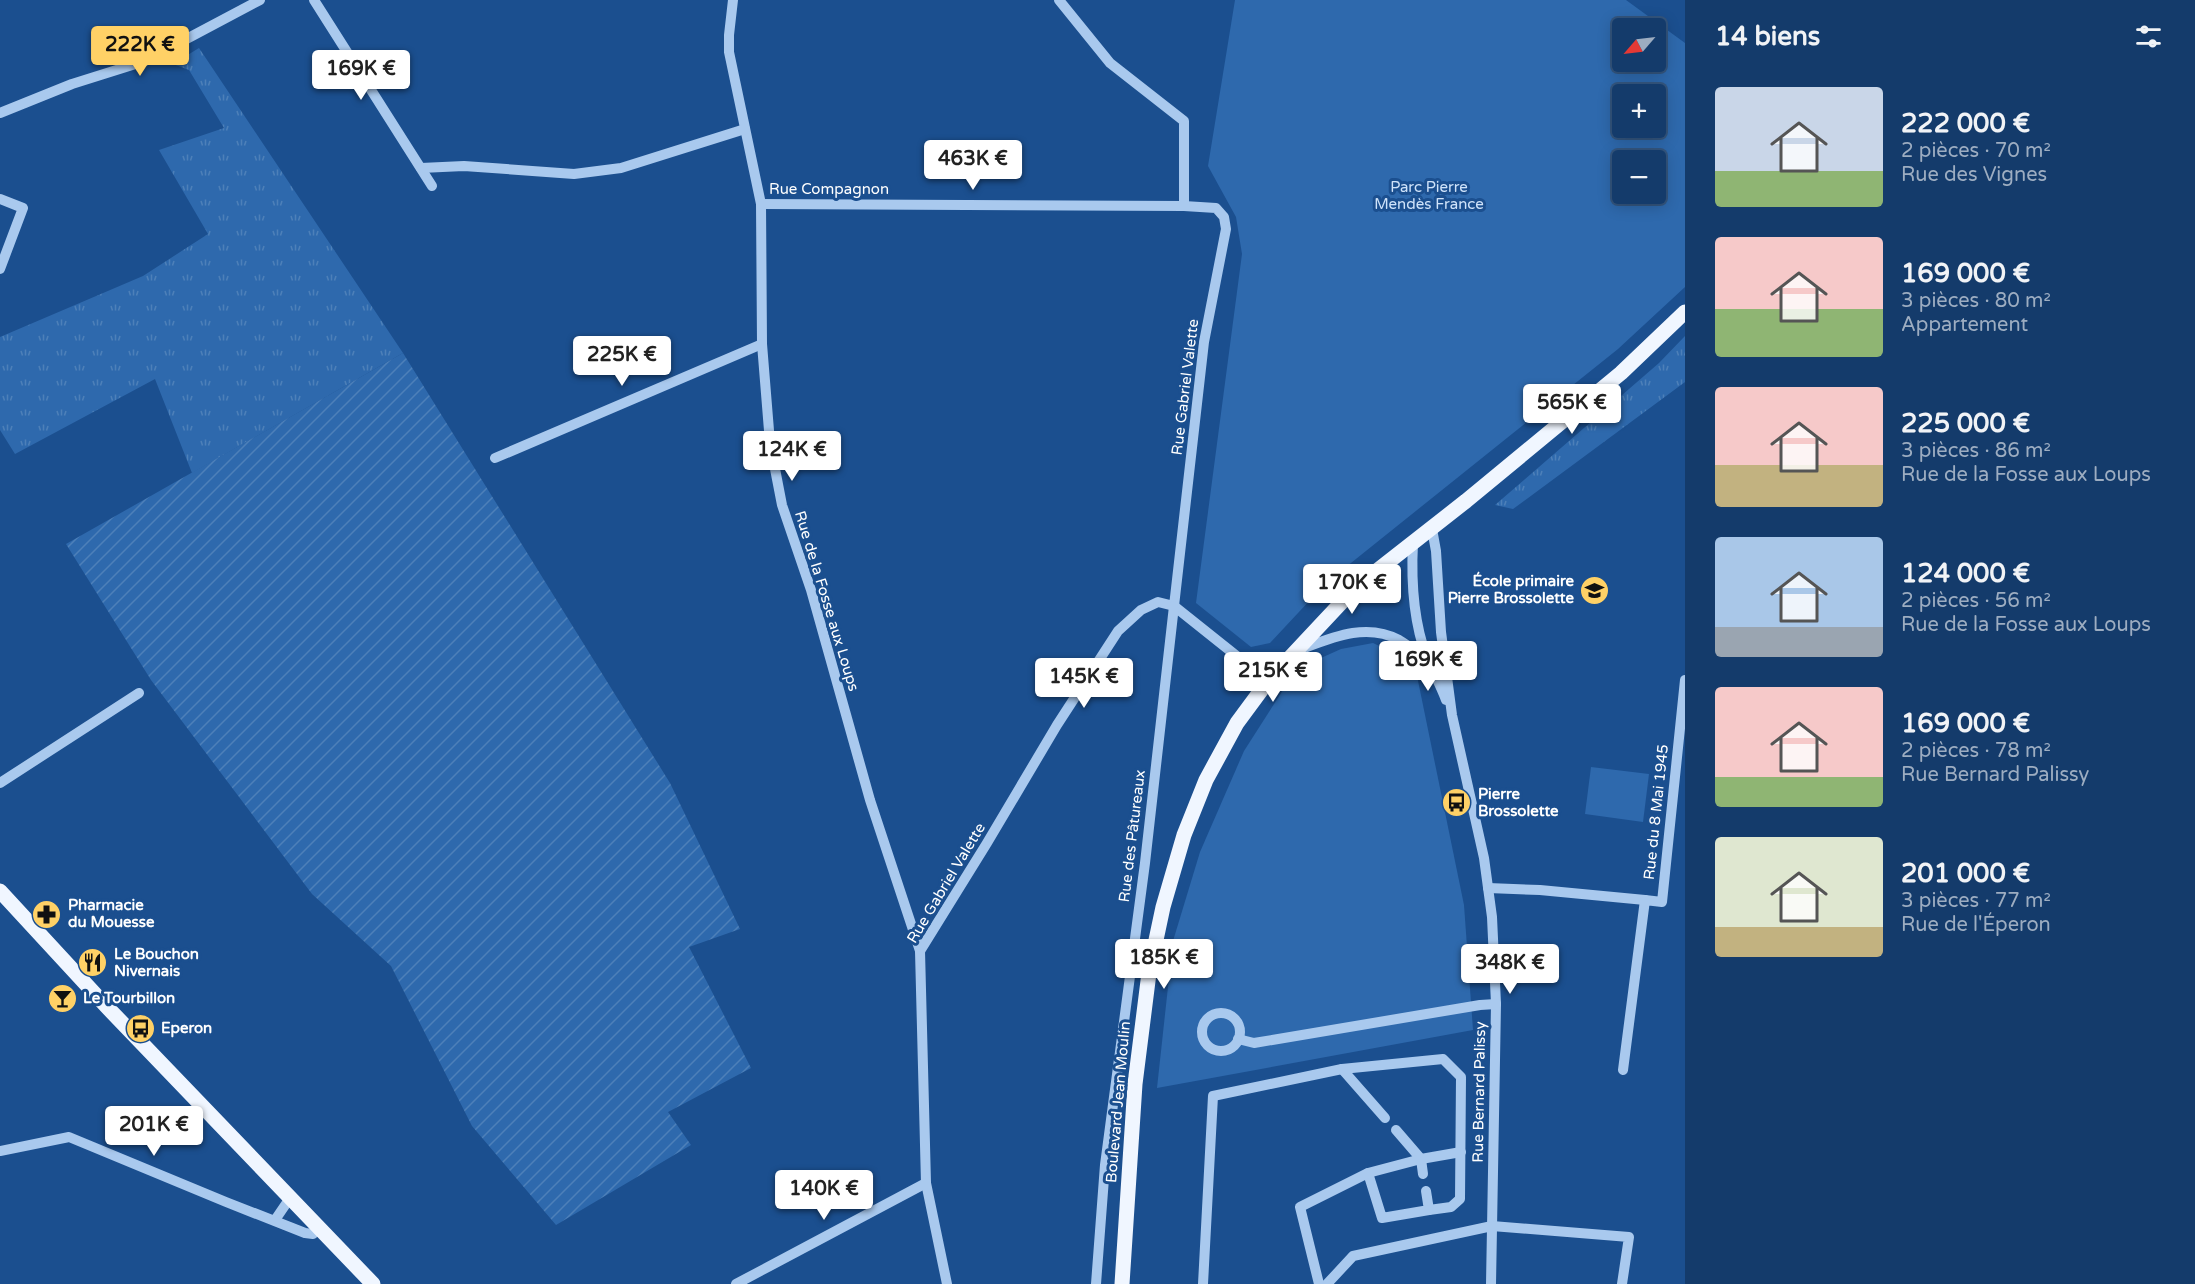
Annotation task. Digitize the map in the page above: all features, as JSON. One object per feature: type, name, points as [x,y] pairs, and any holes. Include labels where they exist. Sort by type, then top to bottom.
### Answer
[{"type":"main road","name":"Boulevard Jean Moulin","points":[[1122,1284],[1135,1084],[1149,973],[1163,907],[1184,835],[1206,780],[1237,723],[1293,652],[1355,588],[1432,529],[1621,373],[1685,312]]},
{"type":"main road","points":[[0,891],[42,939],[373,1284]]},
{"type":"street","points":[[0,113],[72,84],[145,61],[260,0]]},
{"type":"street","points":[[314,0],[432,186]]},
{"type":"street","name":"Rue de la Fosse aux Loups","points":[[732,0],[729,52],[761,204],[762,344],[770,443],[782,505],[811,590],[870,800],[920,951]]},
{"type":"street","points":[[1059,0],[1110,63],[1184,122],[1184,206]]},
{"type":"street","points":[[421,168],[464,166],[574,174],[621,168],[745,129]]},
{"type":"street","points":[[0,200],[23,208],[0,269]]},
{"type":"street","name":"Rue Compagnon","points":[[761,204],[1184,206]]},
{"type":"street","name":"Rue Gabriel Valette","points":[[947,1284],[926,1183],[920,951],[1057,725],[1118,631],[1141,610],[1158,602],[1174,606],[1204,342],[1226,229],[1224,217],[1216,208],[1184,206]]},
{"type":"street","points":[[495,458],[762,344]]},
{"type":"street","name":"Rue Bernard Palissy","points":[[1432,529],[1436,551],[1441,632],[1452,714],[1484,858],[1492,917],[1496,1004],[1491,1284]]},
{"type":"street","name":"Rue Bernard Palissy","points":[[1413,543],[1412,583],[1416,615],[1427,658],[1435,671],[1452,714]]},
{"type":"street","points":[[1174,606],[1268,681]]},
{"type":"street","name":"Rue des Pâtureaux","points":[[1096,1284],[1105,1165],[1174,606]]},
{"type":"street","points":[[1293,652],[1342,634],[1371,632],[1397,639],[1427,658]]},
{"type":"street","name":"Rue du 8 Mai 1945","points":[[1623,1070],[1645,900],[1662,902],[1685,680]]},
{"type":"street","points":[[0,783],[139,693]]},
{"type":"street","points":[[1488,888],[1645,900]]},
{"type":"street","points":[[1238,1039],[1254,1043],[1496,1004]]},
{"type":"street","points":[[1203,1284],[1213,1096],[1342,1068],[1443,1059],[1461,1077],[1460,1199],[1451,1207],[1382,1218],[1368,1173]]},
{"type":"street","points":[[1342,1068],[1385,1118]]},
{"type":"street","points":[[1396,1130],[1420,1159],[1423,1174]]},
{"type":"street","points":[[0,1151],[69,1137],[226,1203],[305,1233],[313,1234],[318,1228]]},
{"type":"street","points":[[1319,1284],[1300,1207],[1368,1173],[1420,1159],[1461,1152]]},
{"type":"street","points":[[736,1284],[926,1183]]},
{"type":"street","points":[[1426,1191],[1430,1210]]},
{"type":"street","points":[[274,1220],[290,1198]]},
{"type":"street","points":[[1327,1284],[1353,1256],[1492,1226],[1629,1237],[1622,1284]]},
{"type":"green space","name":"Parc Pierre Mendès France","points":[[1235,0],[1626,0],[1651,18],[1612,18],[1612,72],[1666,72],[1666,29],[1685,43],[1685,287],[1618,349],[1326,583],[1270,643],[1251,647],[1196,603],[1242,254],[1236,217],[1208,166]]},
{"type":"green space","points":[[199,48],[403,353],[192,473],[155,379],[15,454],[0,430],[0,337],[143,276],[208,234],[159,150],[224,128],[189,70],[173,64]]},
{"type":"green space","points":[[1685,336],[1685,382],[1513,509],[1495,505],[1659,363]]},
{"type":"green space","points":[[403,353],[670,783],[740,929],[689,947],[751,1068],[668,1112],[691,1145],[556,1225],[472,1126],[391,966],[312,894],[151,680],[66,544]]},
{"type":"green space","points":[[1373,643],[1401,656],[1416,671],[1464,905],[1473,1030],[1157,1088],[1173,941],[1200,852],[1244,751],[1283,690],[1312,662],[1341,649]]},
{"type":"green space","points":[[1591,767],[1649,774],[1643,822],[1585,814]]},
{"type":"place","name":"École primaire Pierre Brossolette","points":[[1595,590]]},
{"type":"place","name":"Pierre Brossolette","points":[[1457,803]]},
{"type":"place","name":"Pharmacie du Mouesse","points":[[47,914]]},
{"type":"place","name":"Le Bouchon Nivernais","points":[[93,963]]},
{"type":"place","name":"Le Tourbillon","points":[[62,998]]},
{"type":"place","name":"Eperon","points":[[140,1028]]}]
